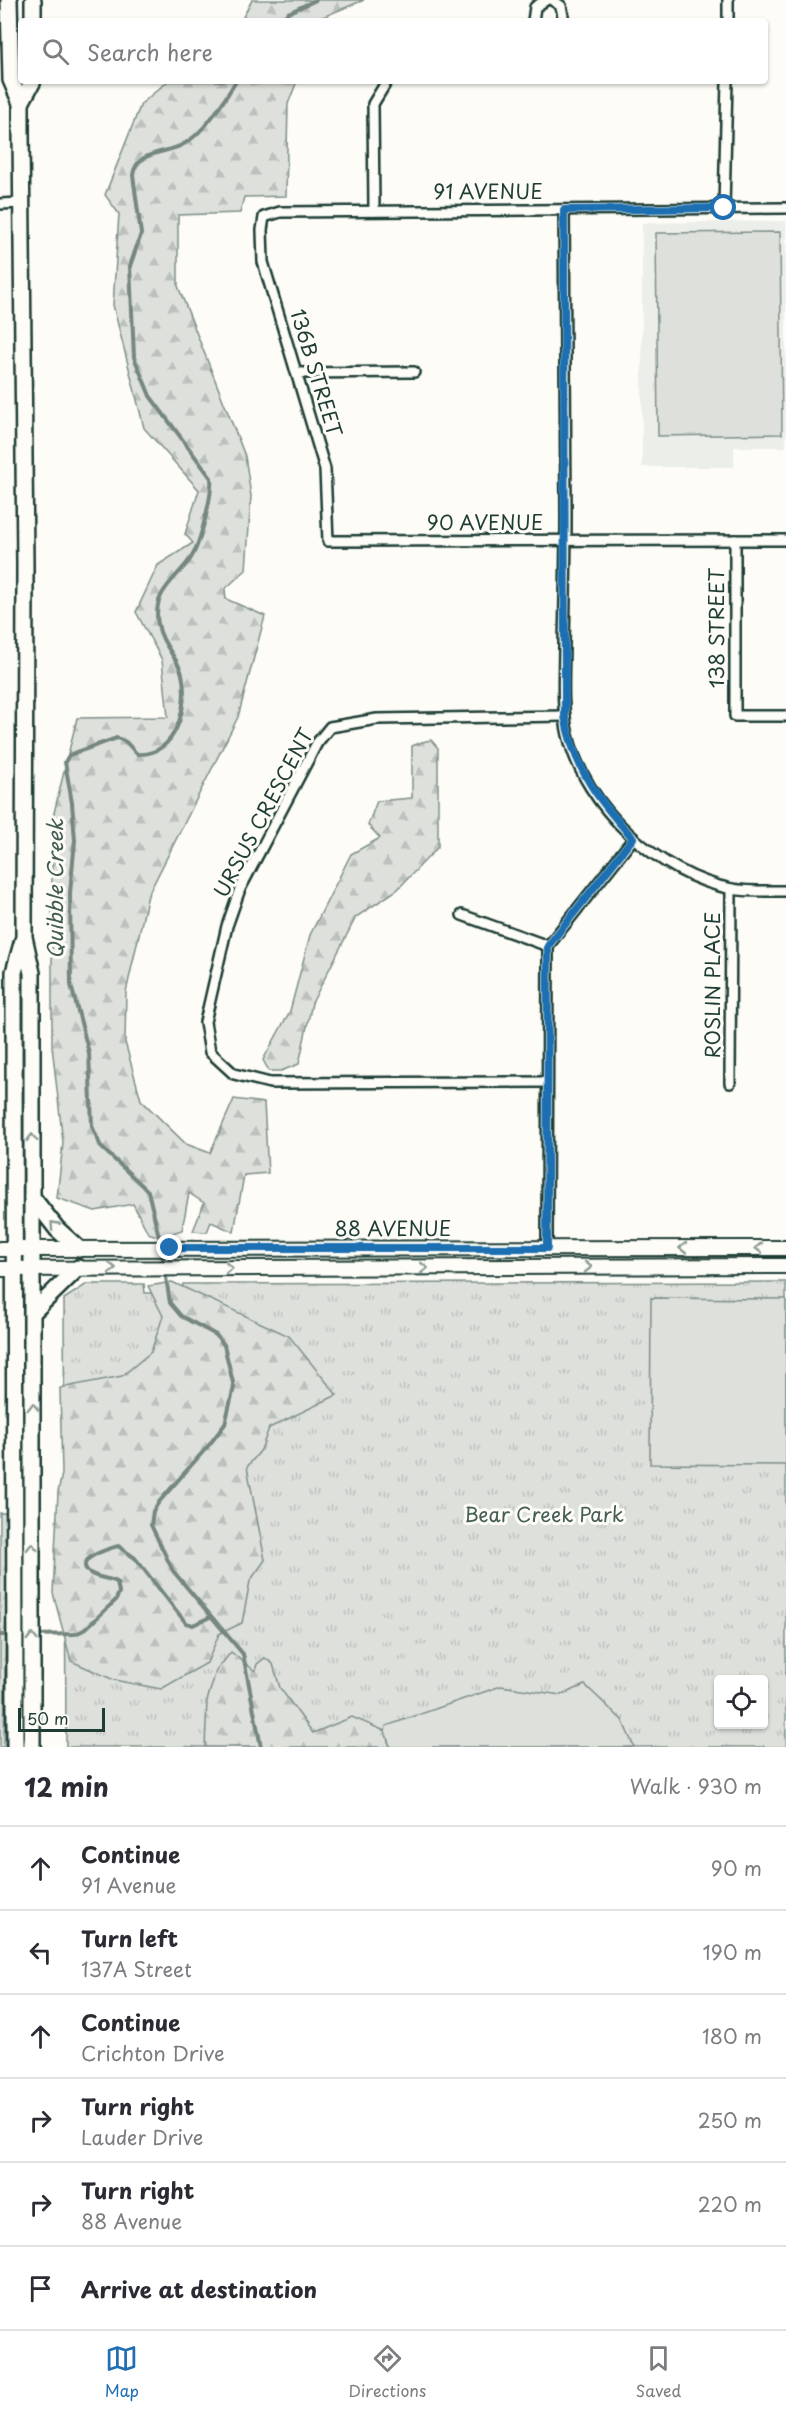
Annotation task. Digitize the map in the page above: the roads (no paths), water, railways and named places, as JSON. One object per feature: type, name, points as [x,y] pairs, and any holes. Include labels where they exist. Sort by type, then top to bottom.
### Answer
[{"type":"main road","points":[[9,0],[11,80],[21,103],[25,565],[24,937],[32,973],[32,1747]]},
{"type":"main road","points":[[33,0],[33,18]]},
{"type":"main road","points":[[21,103],[31,84]]},
{"type":"main road","points":[[15,1747],[14,1311],[7,1269],[7,1249],[14,972],[24,937]]},
{"type":"main road","points":[[32,1197],[57,1229],[79,1248]]},
{"type":"main road","points":[[529,1267],[547,1248]]},
{"type":"main road","name":"88 AVENUE","points":[[7,1249],[786,1248]]},
{"type":"main road","name":"88 AVENUE","points":[[7,1269],[786,1266]]},
{"type":"main road","points":[[33,1312],[78,1268]]},
{"type":"main road","points":[[0,1298],[14,1311]]},
{"type":"street","points":[[533,18],[535,7],[546,0]]},
{"type":"street","points":[[552,0],[561,6],[563,18]]},
{"type":"street","points":[[728,0],[728,18]]},
{"type":"street","points":[[374,211],[373,104],[385,84]]},
{"type":"street","points":[[724,208],[727,84]]},
{"type":"street","points":[[0,204],[22,203]]},
{"type":"street","name":"91 AVENUE","points":[[264,217],[279,212],[786,208]]},
{"type":"street","points":[[564,210],[565,716],[575,755],[589,784],[605,808],[633,838],[660,859],[696,876],[731,888],[786,891]]},
{"type":"street","name":"136B STREET","points":[[264,217],[263,262],[325,469],[328,540]]},
{"type":"street","points":[[297,373],[414,372]]},
{"type":"street","name":"90 AVENUE","points":[[328,540],[786,540]]},
{"type":"street","name":"138 STREET","points":[[735,540],[735,716],[786,716]]},
{"type":"street","name":"URSUS CRESCENT","points":[[548,1082],[270,1083],[234,1074],[218,1060],[210,1052],[205,1022],[227,926],[240,889],[317,743],[330,727],[377,719],[565,716]]},
{"type":"street","points":[[547,1248],[548,946],[633,838]]},
{"type":"street","name":"ROSLIN PLACE","points":[[730,1083],[731,888]]},
{"type":"street","points":[[462,915],[548,946]]},
{"type":"waterway","name":"Quibble Creek","points":[[282,18],[316,0]]},
{"type":"waterway","name":"Quibble Creek","points":[[161,1245],[148,1191],[101,1147],[92,1126],[89,1053],[71,985],[70,893],[75,840],[65,762],[69,755],[117,738],[126,742],[137,754],[151,753],[171,738],[181,713],[184,700],[182,674],[162,638],[158,624],[158,603],[166,587],[195,551],[208,507],[211,478],[150,396],[134,357],[130,266],[141,234],[133,175],[135,167],[145,157],[182,145],[198,133],[213,116],[234,84]]},
{"type":"waterway","name":"Quibble Creek","points":[[162,1252],[170,1303],[181,1316],[216,1335],[224,1345],[234,1387],[225,1424],[159,1502],[153,1511],[151,1525],[173,1571],[243,1654],[261,1747]]},
{"type":"waterway","points":[[35,1635],[75,1634],[84,1630],[116,1600],[119,1592],[117,1582],[90,1573],[85,1568],[85,1563],[94,1555],[118,1546],[135,1558],[186,1623],[193,1625],[210,1617]]},
{"type":"waterway","points":[[0,1635],[12,1635]]},
{"type":"park label","name":"Bear Creek Park","points":[[544,1515]]}]
